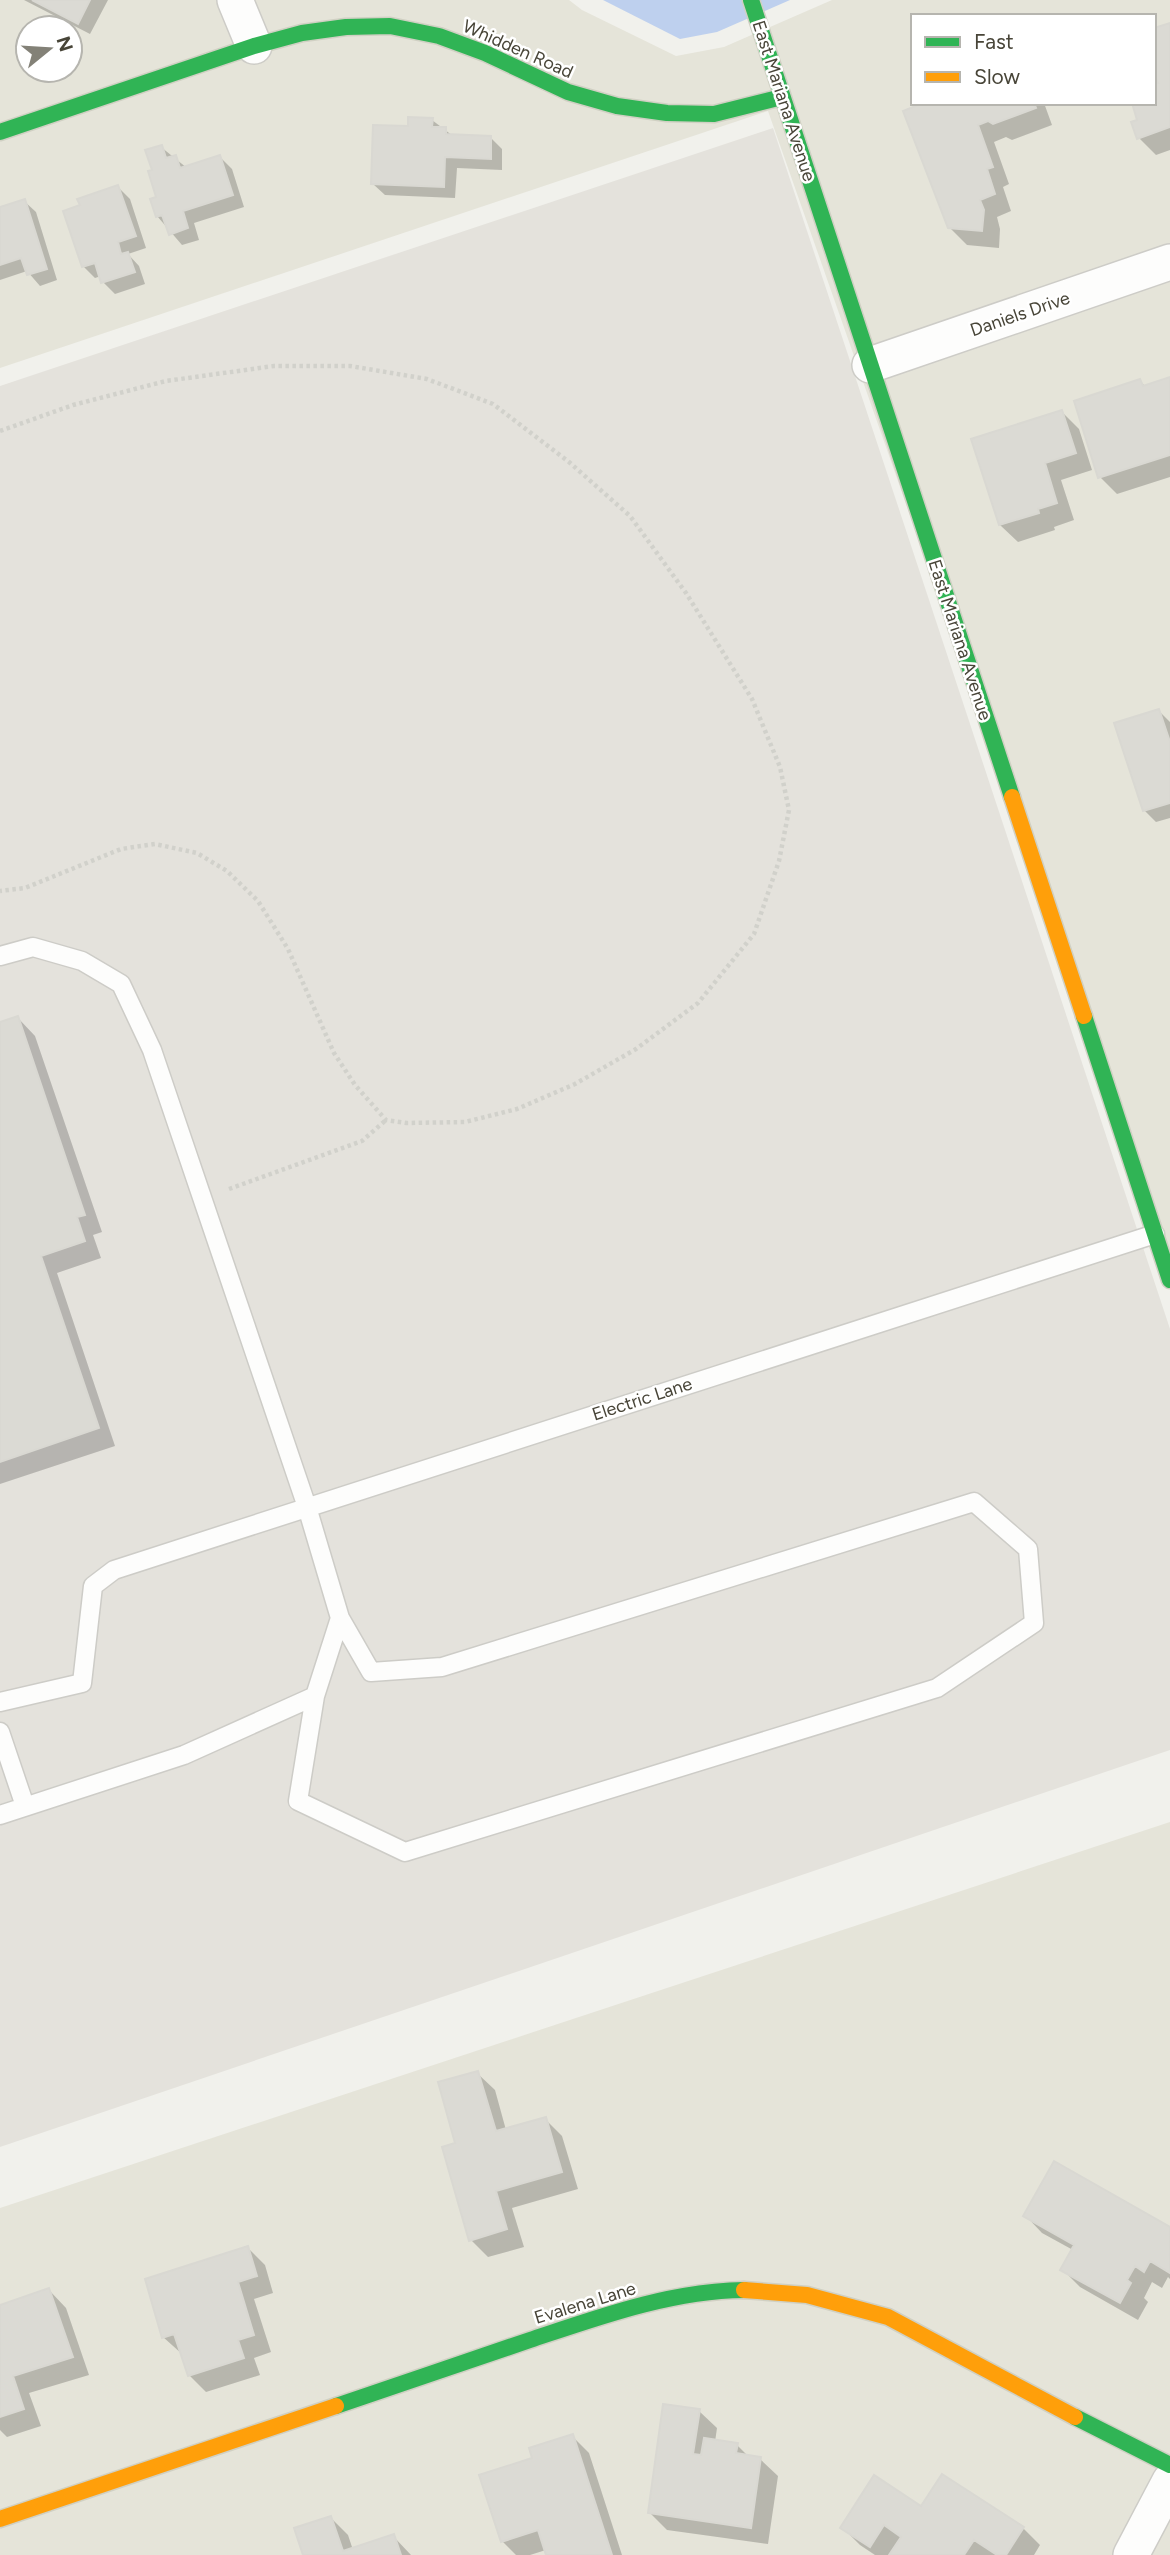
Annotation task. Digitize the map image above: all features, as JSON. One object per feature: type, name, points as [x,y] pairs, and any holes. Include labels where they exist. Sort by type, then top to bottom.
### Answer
[{"type":"street","points":[[235,0],[254,46]]},
{"type":"street","name":"East Mariana Avenue","points":[[751,0],[870,365],[1162,1231],[1170,1280]]},
{"type":"street","name":"Whidden Road","points":[[0,132],[254,46],[302,33],[346,27],[390,26],[439,36],[485,52],[568,92],[617,106],[667,113],[714,114],[782,97]]},
{"type":"street","name":"Daniels Drive","points":[[870,365],[1170,262]]},
{"type":"street","name":"Evalena Lane","points":[[0,2519],[581,2323],[669,2298],[713,2291],[761,2289],[805,2293],[847,2302],[888,2317],[1170,2465]]},
{"type":"street","points":[[1131,2555],[1170,2481]]},
{"type":"lane","points":[[0,956],[33,947],[82,961],[121,984],[152,1050],[307,1507],[340,1618],[371,1672],[442,1667],[974,1502],[1028,1549],[1034,1623],[937,1688],[405,1852],[298,1801],[314,1696],[340,1618]]},
{"type":"lane","name":"Electric Lane","points":[[0,1702],[82,1683],[93,1586],[114,1570],[1162,1231]]},
{"type":"lane","points":[[0,1815],[184,1755],[314,1696]]},
{"type":"lane","points":[[0,1732],[25,1806]]},
{"type":"path","points":[[0,431],[73,405],[166,381],[274,366],[350,366],[427,379],[493,404],[569,462],[630,516],[686,593],[752,699],[780,767],[789,810],[779,861],[754,934],[698,1003],[636,1049],[575,1084],[517,1109],[465,1122],[407,1123],[386,1119],[355,1085],[334,1053],[288,948],[258,901],[227,871],[197,853],[155,844],[121,849],[25,888],[0,891]]},
{"type":"path","points":[[202,1199],[362,1141],[386,1119]]},
{"type":"shaded area","points":[[0,0],[569,0],[582,10],[676,56],[724,47],[832,0],[1170,0],[1170,1256],[768,111],[0,368]]},
{"type":"shaded area","points":[[773,128],[1170,1329],[1170,1750],[0,2147],[0,386]]},
{"type":"shaded area","points":[[1170,1822],[1170,2555],[0,2555],[0,2208]]},
{"type":"water","points":[[603,0],[790,0],[717,32],[680,39]]},
{"type":"building","points":[[32,0],[90,0],[83,14],[59,14]]},
{"type":"building","points":[[1170,23],[1170,127],[1137,139],[1131,122],[1137,120],[1133,105],[1156,105],[1156,27]]},
{"type":"building","points":[[918,105],[1035,105],[1036,108],[993,124],[988,121],[978,125],[993,167],[987,169],[995,194],[980,200],[984,210],[982,231],[948,228],[903,111]]},
{"type":"building","points":[[408,117],[433,118],[432,127],[446,127],[446,134],[491,136],[491,159],[445,157],[444,187],[371,184],[373,125],[408,126]]},
{"type":"building","points":[[162,145],[166,158],[176,155],[180,168],[220,155],[233,195],[183,211],[188,228],[169,235],[162,215],[156,217],[150,199],[156,197],[148,171],[152,170],[145,150]]},
{"type":"building","points":[[118,185],[136,236],[118,242],[121,254],[128,252],[135,272],[101,283],[95,263],[82,267],[63,211],[80,205],[77,199]]},
{"type":"building","points":[[25,199],[47,269],[27,275],[21,258],[0,265],[0,207]]},
{"type":"building","points":[[1170,377],[1170,455],[1098,478],[1074,401],[1140,379],[1143,386]]},
{"type":"building","points":[[1062,410],[1076,453],[1045,463],[1057,503],[1038,509],[1039,513],[999,525],[971,439]]},
{"type":"building","points":[[1159,709],[1170,742],[1170,803],[1143,811],[1114,723]]},
{"type":"building","points":[[18,1016],[85,1215],[77,1217],[85,1241],[41,1256],[99,1428],[0,1462],[0,1022]]},
{"type":"building","points":[[478,2071],[496,2131],[546,2117],[562,2172],[496,2191],[507,2229],[469,2241],[442,2147],[455,2143],[438,2082]]},
{"type":"building","points":[[1054,2161],[1170,2227],[1170,2273],[1150,2261],[1144,2272],[1135,2266],[1127,2280],[1131,2283],[1120,2303],[1060,2270],[1074,2245],[1023,2216]]},
{"type":"building","points":[[248,2246],[257,2276],[238,2282],[254,2335],[238,2340],[244,2358],[188,2376],[174,2334],[162,2338],[145,2279]]},
{"type":"building","points":[[49,2288],[73,2357],[13,2376],[24,2409],[0,2417],[0,2305]]},
{"type":"building","points":[[663,2404],[700,2409],[693,2454],[701,2455],[704,2438],[738,2443],[736,2453],[761,2457],[751,2528],[648,2513]]},
{"type":"building","points":[[573,2434],[612,2555],[546,2555],[538,2530],[501,2542],[479,2475],[532,2458],[529,2448]]},
{"type":"building","points":[[942,2474],[1024,2527],[1006,2555],[997,2555],[974,2540],[964,2555],[889,2555],[901,2537],[884,2525],[870,2547],[840,2528],[874,2475],[921,2506]]},
{"type":"building","points":[[331,2516],[343,2551],[394,2534],[401,2555],[303,2555],[294,2528]]},
{"type":"traffic: fast","points":[[751,0],[1012,797]]},
{"type":"traffic: fast","points":[[0,132],[254,46],[302,33],[346,27],[390,26],[439,36],[485,53],[568,92],[617,106],[667,113],[714,114],[782,97]]},
{"type":"traffic: fast","points":[[1084,1016],[1170,1280]]},
{"type":"traffic: fast","points":[[336,2406],[609,2314],[689,2295],[744,2290]]},
{"type":"traffic: fast","points":[[1075,2417],[1170,2465]]},
{"type":"traffic: slow","points":[[1012,797],[1084,1016]]},
{"type":"traffic: slow","points":[[744,2290],[807,2295],[888,2317],[1075,2417]]},
{"type":"traffic: slow","points":[[0,2519],[336,2406]]}]
